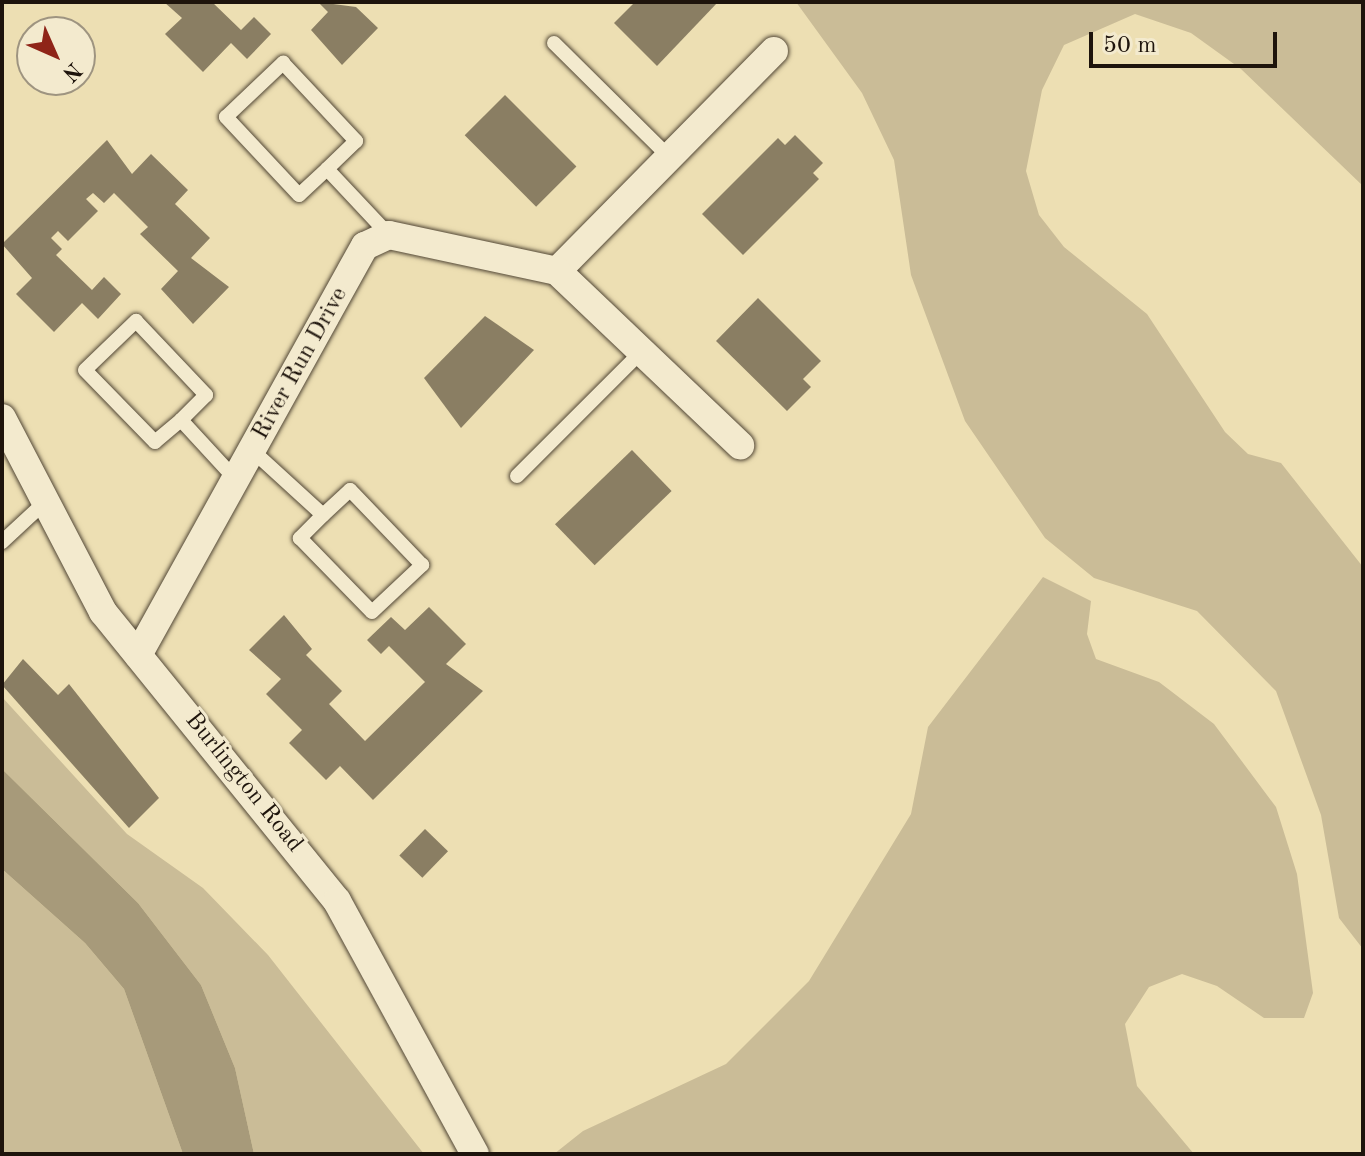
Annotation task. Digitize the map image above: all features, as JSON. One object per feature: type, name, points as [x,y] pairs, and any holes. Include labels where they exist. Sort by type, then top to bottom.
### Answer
[{"type":"street","points":[[557,271],[774,51]]},
{"type":"street","points":[[389,235],[557,271],[740,445]]},
{"type":"street","name":"River Run Drive","points":[[138,655],[238,481],[365,246],[389,235]]},
{"type":"street","name":"Burlington Road","points":[[2,418],[90,590],[138,655],[337,901],[475,1154]]},
{"type":"lane","points":[[554,43],[669,157]]},
{"type":"lane","points":[[283,63],[356,141],[327,169],[299,195],[226,117],[283,63]]},
{"type":"lane","points":[[327,169],[389,235]]},
{"type":"lane","points":[[136,321],[206,395],[181,420],[155,442],[85,370],[136,321]]},
{"type":"lane","points":[[517,476],[642,351]]},
{"type":"lane","points":[[181,420],[238,481]]},
{"type":"lane","points":[[254,452],[323,515]]},
{"type":"lane","points":[[350,490],[422,565],[372,612],[300,538],[323,515],[350,490]]},
{"type":"lane","points":[[2,542],[45,502]]},
{"type":"shaded area","points":[[796,2],[1363,2],[1363,186],[1241,69],[1191,33],[1135,14],[1064,45],[1042,90],[1026,171],[1039,215],[1064,247],[1147,314],[1225,432],[1248,454],[1281,463],[1363,567],[1363,949],[1339,918],[1321,815],[1276,691],[1197,611],[1094,578],[1045,538],[965,421],[911,275],[894,160],[862,93]]},
{"type":"shaded area","points":[[1043,577],[1091,601],[1087,634],[1096,659],[1159,682],[1214,724],[1276,807],[1297,874],[1313,993],[1304,1018],[1264,1018],[1217,986],[1182,974],[1149,987],[1125,1024],[1137,1086],[1194,1154],[554,1154],[583,1131],[726,1064],[809,981],[911,814],[928,727]]},
{"type":"shaded area","points":[[2,697],[127,834],[203,888],[268,955],[424,1154],[254,1154],[235,1068],[201,985],[138,903],[2,769]]},
{"type":"shaded area","points":[[2,769],[138,903],[201,985],[235,1068],[254,1154],[183,1154],[124,989],[85,943],[2,869]]},
{"type":"shaded area","points":[[2,869],[85,943],[124,989],[183,1154],[2,1154]]},
{"type":"building","points":[[164,2],[212,2],[241,30],[254,17],[271,34],[247,59],[231,43],[203,72],[165,34],[182,18]]},
{"type":"building","points":[[318,2],[356,7],[378,28],[342,65],[311,30],[328,12]]},
{"type":"building","points":[[635,2],[718,2],[657,66],[614,23]]},
{"type":"building","points":[[505,95],[576,166],[536,207],[465,135]]},
{"type":"building","points":[[795,135],[823,163],[813,173],[819,179],[743,255],[702,214],[778,138],[785,145]]},
{"type":"building","points":[[107,140],[132,174],[151,154],[188,190],[175,204],[210,238],[191,258],[229,287],[193,324],[161,289],[178,271],[140,234],[148,227],[114,193],[104,203],[93,193],[86,199],[98,211],[68,241],[58,231],[51,238],[62,249],[56,255],[92,290],[104,277],[121,294],[98,319],[82,303],[54,332],[16,294],[32,278],[2,244]]},
{"type":"building","points":[[758,298],[821,361],[803,379],[811,387],[787,411],[716,341]]},
{"type":"building","points":[[485,316],[534,350],[461,428],[424,378]]},
{"type":"building","points":[[632,450],[672,491],[595,565],[555,524]]},
{"type":"building","points":[[429,607],[466,644],[446,664],[483,691],[373,800],[340,766],[326,780],[289,743],[302,730],[266,694],[281,679],[249,650],[284,615],[312,649],[306,655],[342,691],[329,704],[365,741],[425,682],[389,646],[381,654],[367,640],[391,617],[405,630]]},
{"type":"building","points":[[23,659],[58,695],[69,684],[159,798],[129,828],[2,685]]},
{"type":"building","points":[[425,829],[448,851],[422,878],[399,856]]}]
